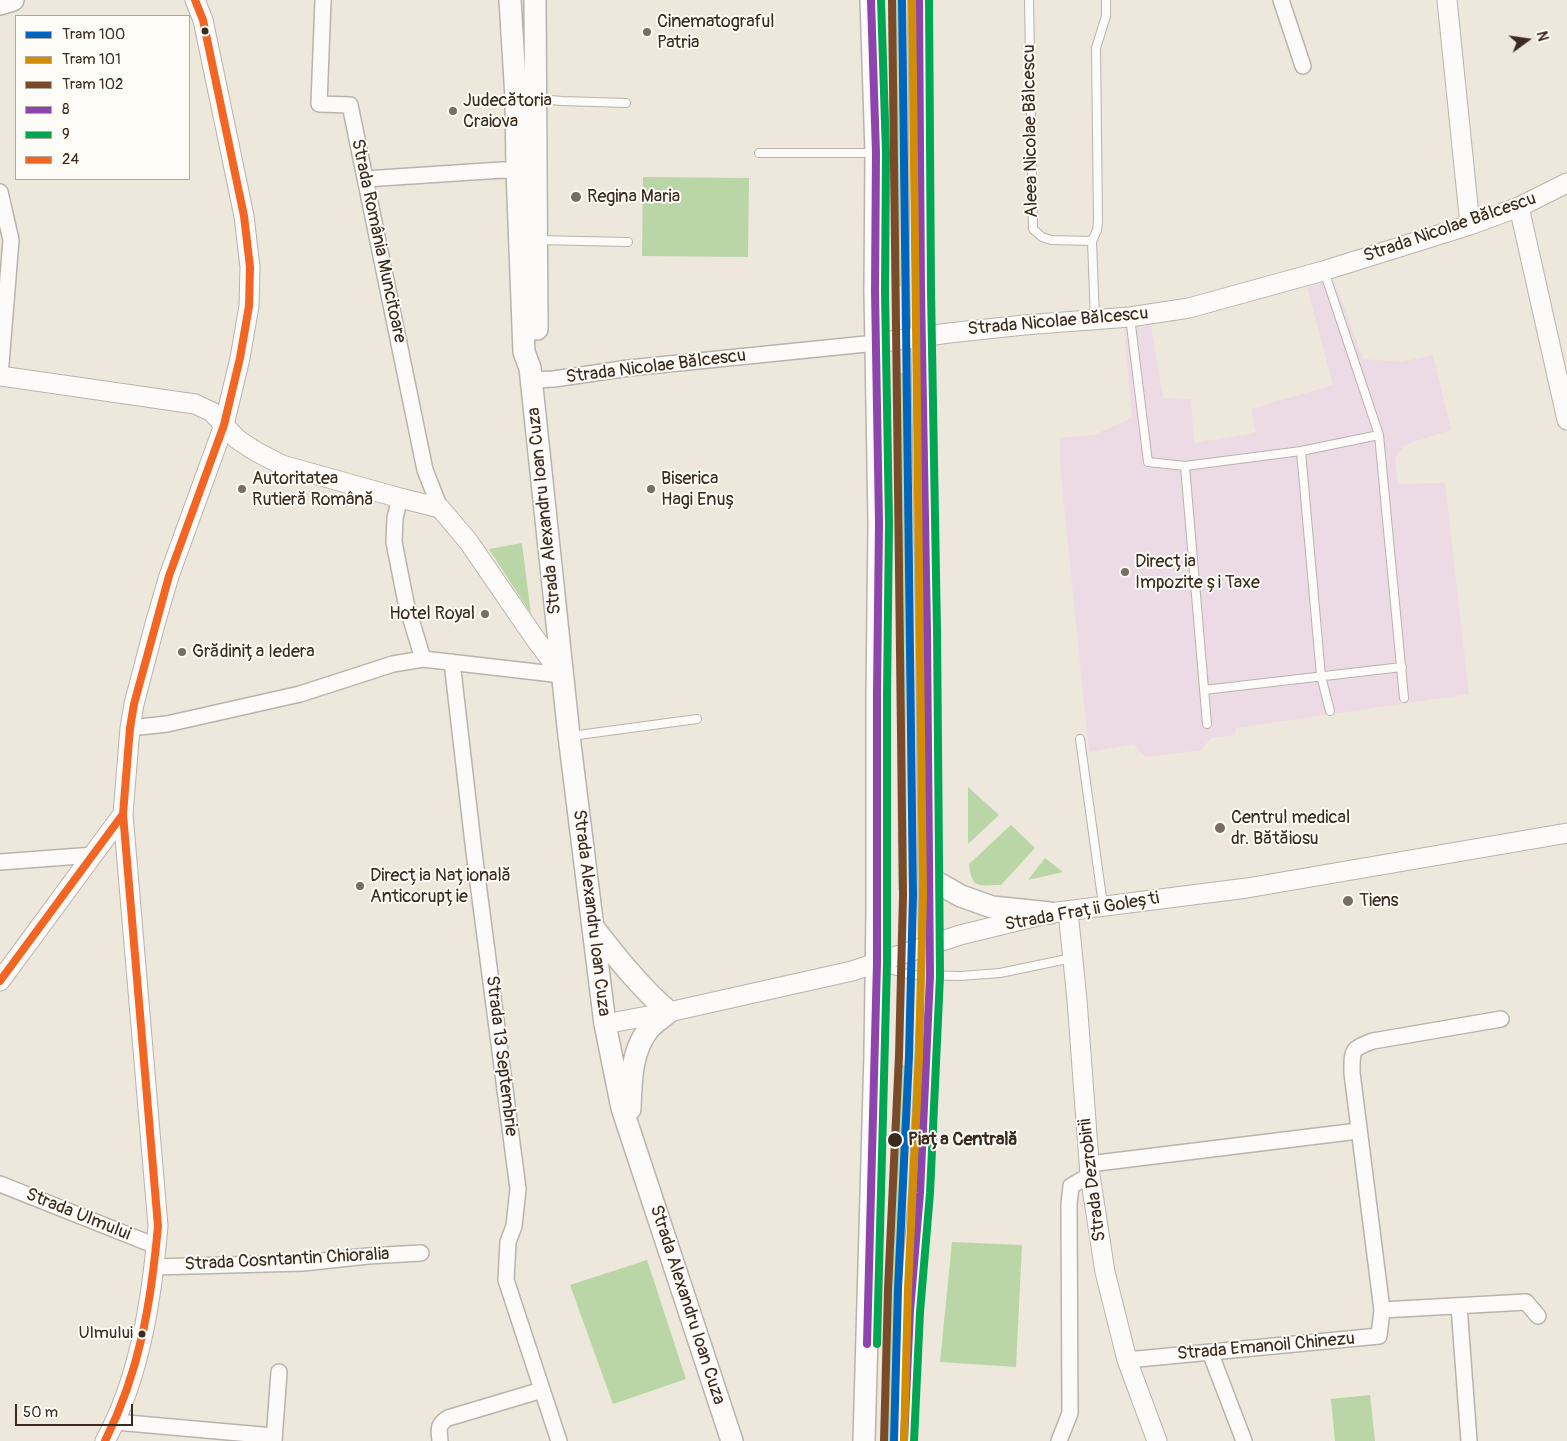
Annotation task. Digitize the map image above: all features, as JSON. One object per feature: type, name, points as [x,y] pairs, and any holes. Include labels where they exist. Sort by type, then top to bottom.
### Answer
[{"type":"main road","points":[[0,4],[13,0]]},
{"type":"main road","name":"Strada Alexandru Ioan Cuza","points":[[510,0],[526,99]]},
{"type":"main road","name":"Strada Alexandru Ioan Cuza","points":[[535,0],[526,99],[528,240],[537,352],[531,374],[562,675],[605,1024],[616,1082],[629,1126],[732,1441]]},
{"type":"main road","points":[[864,1441],[877,963],[879,523],[875,291],[876,153],[871,0]]},
{"type":"main road","points":[[904,1441],[910,1311],[920,1193],[930,976],[919,0]]},
{"type":"main road","points":[[929,878],[961,896],[992,907],[1059,912]]},
{"type":"main road","points":[[593,927],[623,967],[647,993],[669,1012],[648,1029],[635,1054],[631,1079],[629,1126]]},
{"type":"street","points":[[105,1441],[116,1422],[134,1369],[154,1267],[158,1226],[123,814],[130,728],[134,704],[169,576],[224,425],[240,358],[249,306],[250,266],[244,216],[203,20],[195,0]]},
{"type":"street","points":[[203,0],[203,20]]},
{"type":"street","name":"Strada România Muncitoare","points":[[322,0],[319,104],[350,105],[425,470],[440,508]]},
{"type":"street","points":[[1281,0],[1303,66]]},
{"type":"street","points":[[1447,0],[1470,224]]},
{"type":"street","points":[[365,179],[526,170]]},
{"type":"street","name":"Strada Nicolae Bălcescu","points":[[531,374],[554,379],[629,368],[876,343],[1024,325],[1130,317],[1189,308],[1323,271],[1470,224],[1519,207],[1567,183]]},
{"type":"street","points":[[0,192],[12,240],[0,376],[195,404],[212,412],[237,439],[282,465],[440,508],[468,541],[562,675]]},
{"type":"street","points":[[1519,207],[1567,420]]},
{"type":"street","points":[[400,498],[395,518],[394,542],[406,603],[423,659]]},
{"type":"street","points":[[130,728],[167,724],[242,708],[300,694],[393,664],[423,659],[562,675]]},
{"type":"street","name":"Strada 13 Septembrie","points":[[452,662],[474,852],[518,1189],[514,1226],[508,1242],[506,1280],[559,1441]]},
{"type":"street","points":[[0,981],[123,814]]},
{"type":"street","name":"Strada Frații Golești","points":[[605,1024],[669,1012],[852,971],[960,935],[1059,912],[1247,888],[1567,833]]},
{"type":"street","points":[[0,862],[94,855]]},
{"type":"street","name":"Strada Dezrobirii","points":[[1059,912],[1072,958],[1090,1169],[1104,1272],[1127,1360],[1157,1441]]},
{"type":"street","name":"Strada Emanoil Chinezu","points":[[1127,1360],[1379,1336],[1382,1310],[1358,1131],[1352,1055],[1357,1047],[1373,1040],[1501,1019]]},
{"type":"street","points":[[1059,1441],[1070,1413],[1068,1204],[1071,1186],[1090,1169],[1358,1131]]},
{"type":"street","name":"Strada Ulmului","points":[[0,1184],[156,1246]]},
{"type":"street","name":"Strada Cosntantin Chioralia","points":[[154,1267],[303,1263],[421,1253]]},
{"type":"street","points":[[1382,1310],[1526,1302],[1538,1316]]},
{"type":"street","points":[[1459,1306],[1469,1441]]},
{"type":"street","points":[[1210,1352],[1244,1441]]},
{"type":"street","points":[[116,1422],[274,1438],[279,1372]]},
{"type":"street","points":[[440,1441],[439,1429],[442,1422],[448,1418],[542,1390]]},
{"type":"lane","name":"Aleea Nicolae Bălcescu","points":[[1029,0],[1033,229],[1051,240],[1092,241]]},
{"type":"lane","points":[[1095,320],[1092,241],[1097,230],[1098,220],[1096,48],[1106,16],[1106,0]]},
{"type":"lane","points":[[526,99],[562,102],[626,103]]},
{"type":"lane","points":[[758,153],[876,153]]},
{"type":"lane","points":[[528,240],[628,242]]},
{"type":"lane","points":[[1323,271],[1379,435],[1404,698]]},
{"type":"lane","points":[[1130,317],[1148,462],[1185,466],[1301,451],[1379,435]]},
{"type":"lane","points":[[1301,451],[1321,676],[1330,711]]},
{"type":"lane","points":[[1185,466],[1207,724]]},
{"type":"lane","points":[[1204,690],[1402,667]]},
{"type":"lane","points":[[569,736],[697,719]]},
{"type":"lane","points":[[1080,739],[1103,905]]},
{"type":"lane","points":[[877,963],[911,975],[960,976],[1000,973],[1072,958]]},
{"type":"shaded area","points":[[1334,280],[1363,359],[1402,362],[1433,355],[1451,430],[1404,445],[1395,459],[1398,484],[1445,483],[1469,694],[1236,728],[1235,735],[1211,738],[1201,750],[1145,757],[1134,744],[1089,752],[1060,465],[1060,438],[1094,435],[1132,418],[1124,329],[1151,325],[1163,398],[1191,399],[1194,443],[1256,433],[1251,409],[1333,385],[1307,287]]},
{"type":"green space","points":[[888,0],[898,0],[901,286],[892,286]]},
{"type":"green space","points":[[643,177],[749,178],[748,257],[642,256]]},
{"type":"green space","points":[[895,373],[904,373],[907,889],[898,889]]},
{"type":"green space","points":[[522,544],[531,614],[489,549]]},
{"type":"green space","points":[[968,787],[999,815],[968,844]]},
{"type":"green space","points":[[1011,825],[1035,848],[1001,885],[982,885],[974,882],[969,864]]},
{"type":"green space","points":[[1045,858],[1063,872],[1028,880]]},
{"type":"green space","points":[[895,1064],[905,1065],[890,1441],[882,1441]]},
{"type":"green space","points":[[952,1242],[1022,1245],[1016,1367],[940,1362]]},
{"type":"green space","points":[[647,1260],[686,1379],[613,1404],[570,1285]]},
{"type":"green space","points":[[1370,1395],[1375,1441],[1335,1441],[1331,1399]]},
{"type":"tram line","name":"102","points":[[884,1441],[888,1289],[899,1056],[903,895],[892,0]]},
{"type":"tram line","name":"100","points":[[894,1441],[898,1289],[909,1056],[913,895],[902,0]]},
{"type":"tram line","name":"101","points":[[904,1441],[908,1289],[919,1056],[923,895],[912,0]]},
{"type":"transit line","name":"24","points":[[105,1441],[127,1389],[142,1336],[152,1282],[158,1226],[123,814],[130,728],[134,704],[169,576],[224,425],[240,358],[249,306],[250,267],[244,216],[203,20],[195,0]]},
{"type":"transit line","name":"8","points":[[867,1344],[877,963],[879,523],[875,291],[876,153],[871,0]]},
{"type":"transit line","name":"9","points":[[877,1344],[887,963],[889,523],[885,291],[886,153],[881,0]]},
{"type":"transit line","name":"8","points":[[904,1441],[910,1311],[920,1193],[930,976],[919,0]]},
{"type":"transit line","name":"9","points":[[914,1441],[920,1312],[930,1193],[940,976],[929,0]]},
{"type":"transit line","name":"24","points":[[0,981],[123,814]]},
{"type":"place","name":"Cinematograful Patria","points":[[647,32]]},
{"type":"place","name":"Judecătoria Craiova","points":[[453,111]]},
{"type":"place","name":"Regina Maria","points":[[576,197]]},
{"type":"place","name":"Autoritatea Rutieră Română","points":[[242,489]]},
{"type":"place","name":"Biserica Hagi Enuș","points":[[651,489]]},
{"type":"place","name":"Direcția Impozite și Taxe","points":[[1125,572]]},
{"type":"place","name":"Hotel Royal","points":[[485,614]]},
{"type":"place","name":"Grădinița Iedera","points":[[182,652]]},
{"type":"place","name":"Centrul medical dr. Bătăiosu","points":[[1220,828]]},
{"type":"place","name":"Direcția Națională Anticorupție","points":[[360,886]]},
{"type":"place","name":"Tiens","points":[[1348,901]]},
{"type":"place","name":"Piața Centrală","points":[[895,1140]]},
{"type":"place","name":"Ulmului","points":[[142,1334]]}]
